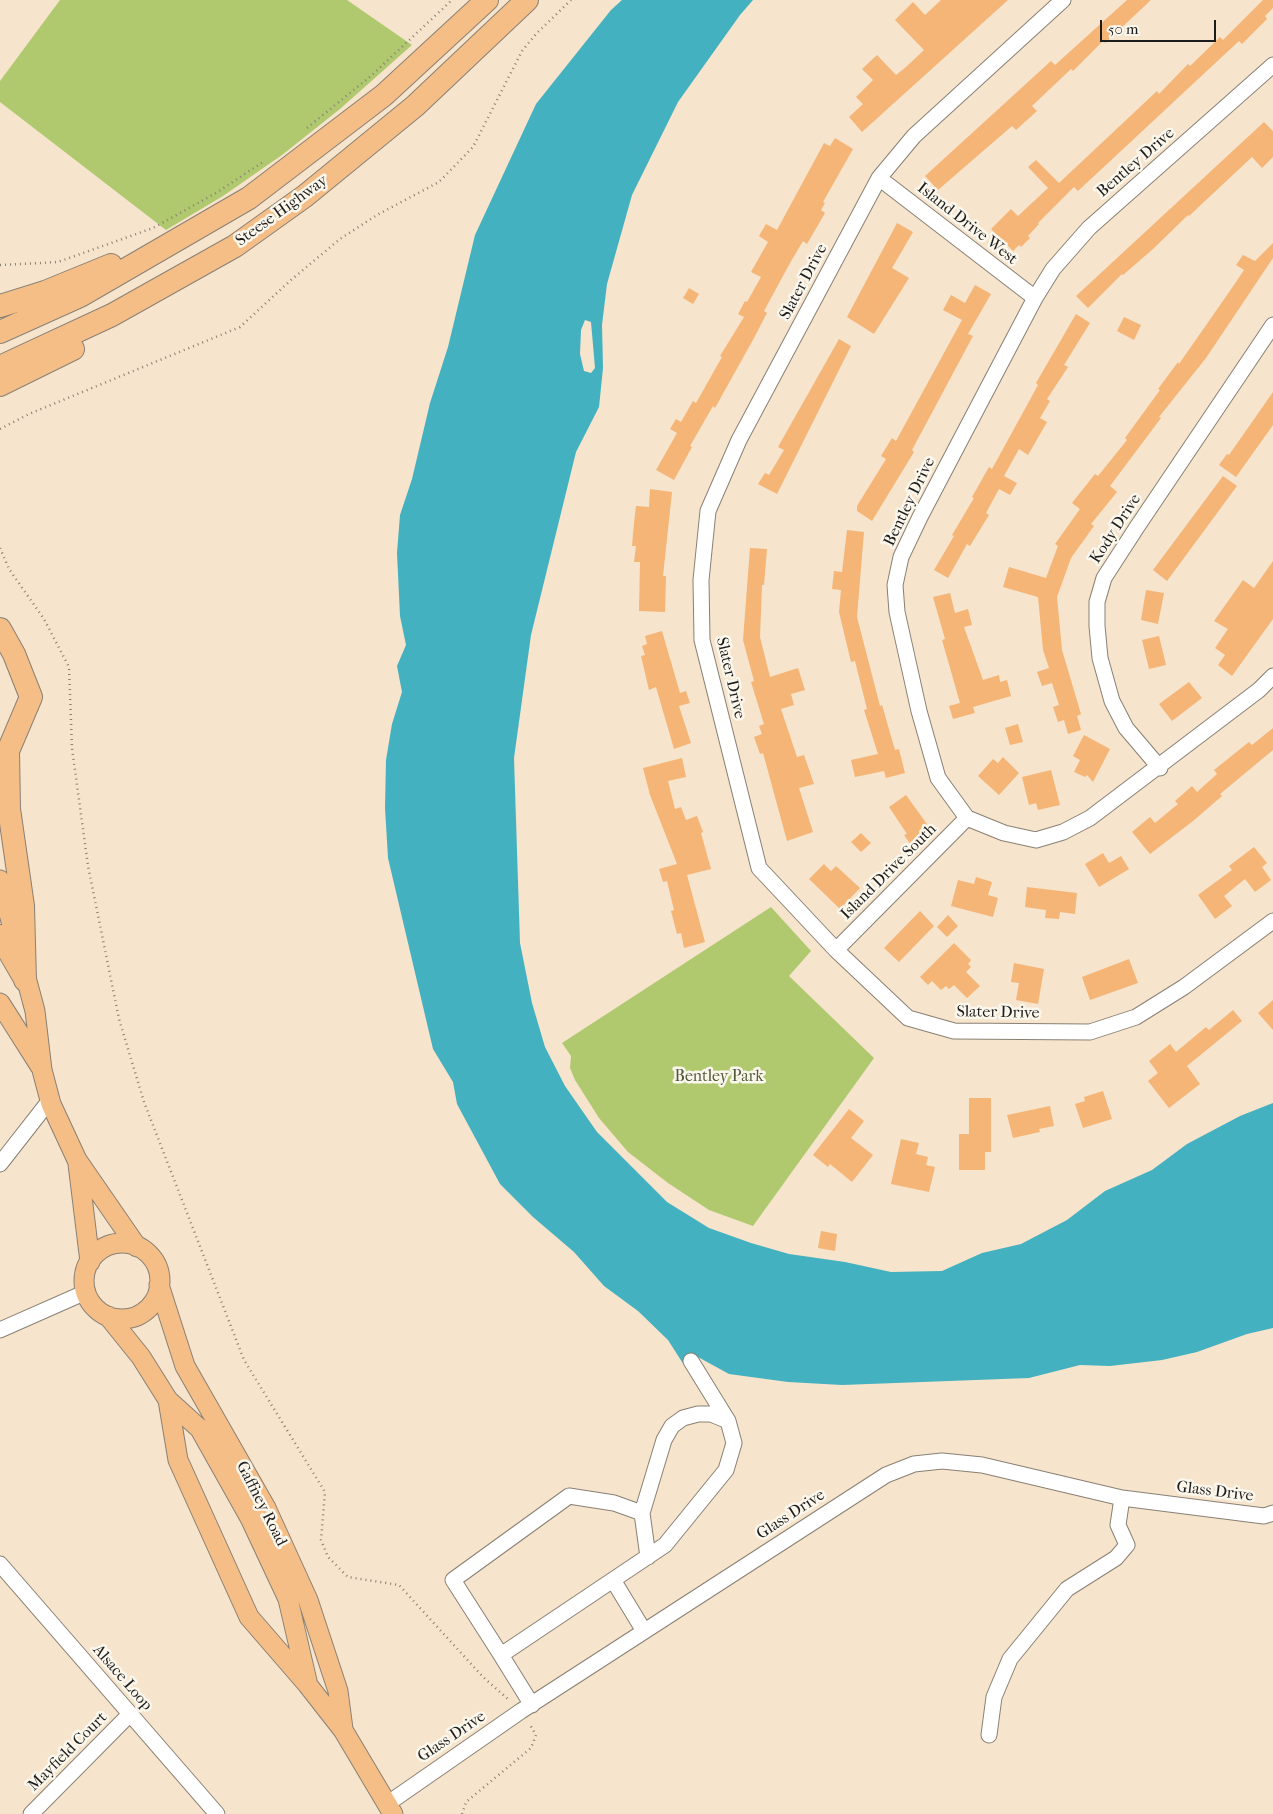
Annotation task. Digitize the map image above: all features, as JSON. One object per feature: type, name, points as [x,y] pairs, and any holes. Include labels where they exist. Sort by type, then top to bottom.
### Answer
[{"type":"highway","name":"Steese Highway","points":[[0,332],[80,296],[202,227],[249,198],[384,95],[487,0]]},
{"type":"highway","name":"Steese Highway","points":[[0,367],[112,315],[235,246],[305,196],[415,106],[528,0]]},
{"type":"highway","points":[[0,306],[45,292],[202,227]]},
{"type":"highway","points":[[0,385],[128,321],[235,246]]},
{"type":"highway","points":[[0,629],[14,654],[30,697],[4,751],[9,809],[23,906],[25,980]]},
{"type":"highway","points":[[0,936],[25,980]]},
{"type":"main road","points":[[0,880],[25,980],[35,1011],[42,1070],[50,1100],[77,1160],[138,1246],[153,1260],[160,1276],[159,1285],[152,1303],[140,1314],[124,1319],[108,1316],[96,1309],[86,1292],[84,1278],[90,1262],[104,1248],[116,1244],[138,1246]]},
{"type":"main road","points":[[0,1003],[42,1070]]},
{"type":"main road","points":[[77,1160],[90,1262]]},
{"type":"main road","name":"Gaffney Road","points":[[159,1285],[185,1366],[266,1508],[308,1600],[338,1691],[343,1730]]},
{"type":"main road","name":"Gaffney Road","points":[[108,1316],[141,1357],[168,1400],[200,1429],[250,1518],[288,1598],[307,1684]]},
{"type":"main road","name":"Gaffney Road","points":[[168,1400],[178,1460],[249,1617],[307,1684],[343,1730],[390,1809]]},
{"type":"street","name":"Slater Drive","points":[[1063,0],[914,136],[879,178],[723,473],[708,511],[701,580],[702,640],[759,868],[836,950],[908,1018],[954,1031],[1090,1032],[1136,1017],[1184,987],[1273,921]]},
{"type":"street","name":"Bentley Drive","points":[[967,818],[938,778],[919,710],[898,612],[895,585],[905,549],[1035,298],[1053,269],[1089,228],[1273,65]]},
{"type":"street","name":"Island Drive West","points":[[879,178],[1035,298]]},
{"type":"street","name":"Kody Drive","points":[[1160,768],[1126,728],[1112,701],[1100,658],[1097,626],[1098,602],[1104,578],[1273,326]]},
{"type":"street","points":[[967,818],[1004,832],[1036,840],[1063,832],[1090,818],[1160,768],[1259,690],[1273,676]]},
{"type":"street","name":"Island Drive South","points":[[836,950],[967,818]]},
{"type":"street","points":[[0,1164],[50,1100]]},
{"type":"street","points":[[0,1330],[86,1292]]},
{"type":"street","points":[[500,1655],[665,1545],[726,1470],[734,1443],[728,1421],[691,1361]]},
{"type":"street","points":[[648,1557],[642,1513],[664,1440],[672,1426],[683,1418],[698,1414],[711,1414],[728,1421]]},
{"type":"street","name":"Glass Drive","points":[[390,1809],[526,1708],[886,1474],[914,1464],[942,1461],[982,1465],[1122,1498],[1270,1518]]},
{"type":"street","points":[[526,1708],[500,1655],[453,1580],[569,1496],[614,1503],[642,1513]]},
{"type":"street","points":[[989,1735],[994,1697],[1010,1659],[1067,1589],[1116,1558],[1127,1545],[1118,1525],[1122,1498]]},
{"type":"street","name":"Alsace Loop","points":[[0,1564],[217,1814]]},
{"type":"street","points":[[613,1580],[644,1631]]},
{"type":"street","name":"Mayfield Court","points":[[31,1814],[130,1714]]},
{"type":"path","points":[[302,132],[372,75],[452,0]]},
{"type":"path","points":[[0,428],[28,414],[240,327],[291,280],[340,239],[377,215],[439,182],[473,147],[522,51],[570,0]]},
{"type":"path","points":[[0,265],[58,262],[153,228],[216,194],[271,156]]},
{"type":"path","points":[[0,548],[9,569],[44,619],[69,667],[72,748],[88,866],[120,1019],[144,1102],[244,1360],[326,1492],[321,1540],[328,1557],[348,1577],[398,1585],[484,1677],[526,1708],[536,1735],[531,1748],[466,1802],[462,1814]]},
{"type":"green space","points":[[60,0],[347,0],[412,45],[340,109],[282,155],[223,196],[166,230],[0,102],[0,81]]},
{"type":"green space","name":"Bentley Park","points":[[771,907],[811,951],[789,976],[874,1058],[753,1226],[709,1210],[668,1183],[628,1152],[599,1118],[575,1080],[570,1068],[571,1056],[562,1043]]},
{"type":"water","points":[[622,0],[753,0],[740,15],[678,102],[632,195],[607,284],[602,325],[603,368],[599,407],[576,452],[531,635],[514,758],[520,943],[532,1003],[545,1047],[565,1086],[597,1132],[667,1202],[709,1228],[751,1243],[789,1254],[845,1262],[891,1272],[942,1271],[982,1253],[1021,1244],[1067,1220],[1105,1191],[1152,1170],[1187,1144],[1240,1116],[1273,1103],[1273,1328],[1247,1334],[1197,1352],[1162,1360],[1110,1366],[1080,1365],[1029,1378],[842,1385],[788,1382],[729,1374],[698,1357],[684,1365],[668,1340],[638,1311],[604,1286],[574,1252],[533,1217],[500,1184],[457,1104],[453,1082],[433,1049],[388,858],[385,808],[386,760],[392,724],[402,692],[397,666],[406,645],[400,616],[397,553],[400,515],[412,479],[430,403],[448,347],[475,235],[536,104],[611,10]],"holes":[[[585,320],[591,322],[595,368],[591,373],[584,371],[580,354],[581,330]]]},
{"type":"building","points":[[941,0],[1008,0],[862,132],[849,117],[863,104],[856,97],[873,80],[862,69],[877,55],[896,75],[906,67],[924,50],[895,20],[913,2],[925,15]]},
{"type":"building","points":[[1127,0],[1151,0],[1105,43],[1103,41],[1073,71],[1071,69],[1032,106],[1037,111],[1016,130],[1012,126],[938,190],[925,176],[1051,61],[1055,65]]},
{"type":"building","points":[[1263,0],[1273,0],[1273,8],[1265,16],[1267,19],[1242,44],[1239,41],[1078,191],[1074,187],[1038,223],[1028,236],[1030,238],[1021,247],[1019,245],[1013,251],[991,229],[1011,209],[1018,216],[1048,188],[1028,167],[1036,160],[1059,183],[1157,91],[1159,94],[1188,64],[1190,66],[1220,37],[1223,40]]},
{"type":"building","points":[[1264,122],[1273,131],[1273,157],[1262,168],[1252,157],[1153,249],[1122,274],[1088,308],[1076,296]]},
{"type":"building","points":[[835,138],[853,149],[823,202],[825,203],[821,210],[825,213],[807,244],[803,241],[790,263],[764,311],[767,313],[754,338],[715,408],[713,406],[690,446],[692,447],[674,480],[656,470],[677,433],[670,429],[676,419],[681,422],[693,401],[696,403],[722,357],[720,356],[744,317],[738,314],[761,277],[751,272],[768,242],[759,236],[766,224],[777,230],[824,143],[830,146]]},
{"type":"building","points":[[897,223],[913,232],[892,268],[909,278],[874,334],[847,317]]},
{"type":"building","points":[[1273,243],[1273,258],[1206,358],[1159,417],[1161,418],[1110,486],[1117,492],[1091,524],[1094,526],[1071,558],[1057,597],[1062,650],[1081,714],[1077,716],[1081,730],[1068,734],[1064,720],[1058,722],[1053,707],[1059,705],[1052,683],[1042,686],[1037,672],[1049,668],[1043,650],[1038,597],[1003,587],[1009,567],[1046,578],[1058,546],[1055,544],[1080,509],[1072,503],[1095,474],[1098,476],[1127,440],[1125,438],[1160,390],[1158,389],[1178,362],[1179,364],[1234,285],[1244,270],[1236,265],[1243,255],[1255,261]]},
{"type":"building","points":[[975,285],[991,294],[968,334],[973,336],[912,450],[914,452],[872,521],[857,511],[857,506],[886,459],[881,456],[892,438],[896,441],[962,320],[943,310],[951,295],[965,303]]},
{"type":"building","points":[[689,288],[699,294],[693,304],[683,298]]},
{"type":"building","points":[[1076,314],[1090,323],[1064,365],[1068,367],[1047,399],[1050,401],[1040,418],[1047,422],[1028,455],[1019,449],[1004,476],[1017,483],[1010,495],[999,489],[986,513],[989,515],[970,546],[967,544],[948,578],[934,570],[974,498],[972,497],[989,467],[992,469],[1038,385],[1036,383]]},
{"type":"building","points":[[1124,317],[1141,325],[1134,340],[1117,331]]},
{"type":"building","points":[[839,339],[851,346],[777,494],[758,484],[765,473],[769,475],[784,450],[778,447]]},
{"type":"building","points":[[1273,392],[1273,425],[1236,477],[1219,465],[1227,454],[1229,455]]},
{"type":"building","points":[[1223,476],[1237,486],[1167,581],[1153,570]]},
{"type":"building","points":[[650,489],[672,492],[663,576],[666,576],[665,612],[639,611],[640,562],[634,562],[636,546],[632,546],[634,523],[636,506],[649,507]]},
{"type":"building","points":[[847,530],[864,532],[857,617],[880,706],[882,705],[895,750],[899,749],[905,773],[886,778],[884,771],[855,777],[851,760],[878,754],[864,710],[867,709],[855,661],[851,662],[839,612],[841,590],[832,589],[834,571],[842,572]]},
{"type":"building","points":[[750,548],[767,549],[764,585],[762,585],[760,637],[770,677],[798,668],[805,690],[791,694],[794,705],[781,709],[797,757],[804,755],[814,784],[799,788],[813,832],[787,841],[763,753],[760,754],[754,737],[762,734],[759,726],[764,724],[751,682],[754,681],[743,640]]},
{"type":"building","points":[[1273,561],[1273,619],[1232,676],[1218,665],[1225,655],[1215,648],[1228,629],[1214,621],[1243,580],[1254,588]]},
{"type":"building","points":[[1146,590],[1164,593],[1158,624],[1141,620]]},
{"type":"building","points":[[950,593],[955,613],[968,609],[972,625],[964,627],[983,680],[999,675],[1000,682],[1007,680],[1011,696],[973,707],[975,713],[953,719],[949,706],[960,703],[942,640],[945,639],[933,597]]},
{"type":"building","points":[[662,631],[680,693],[686,691],[690,703],[679,706],[691,743],[674,749],[656,687],[649,690],[641,656],[645,655],[642,646],[647,644],[645,636]]},
{"type":"building","points":[[1159,636],[1166,665],[1149,669],[1142,640]]},
{"type":"building","points":[[1189,682],[1202,698],[1172,721],[1159,704]]},
{"type":"building","points":[[1018,724],[1023,742],[1010,745],[1005,728]]},
{"type":"building","points":[[1273,728],[1273,750],[1220,794],[1222,796],[1193,821],[1150,854],[1132,832],[1150,817],[1155,823],[1178,804],[1175,801],[1192,786],[1197,792],[1217,774],[1214,770],[1249,742],[1252,745]]},
{"type":"building","points":[[1084,735],[1110,749],[1093,782],[1087,775],[1085,777],[1074,772],[1080,760],[1073,756]]},
{"type":"building","points":[[1003,757],[1019,773],[999,795],[978,776],[993,759],[998,763]]},
{"type":"building","points":[[682,758],[686,777],[668,781],[675,809],[681,807],[686,820],[697,816],[703,832],[701,833],[711,869],[687,875],[705,942],[684,948],[681,933],[677,934],[671,911],[674,910],[667,881],[663,882],[659,869],[677,864],[650,795],[643,768]]},
{"type":"building","points":[[1051,770],[1060,805],[1038,810],[1036,803],[1029,805],[1022,777]]},
{"type":"building","points":[[906,795],[932,831],[911,845],[904,835],[907,834],[889,807]]},
{"type":"building","points":[[861,833],[871,843],[861,852],[851,842]]},
{"type":"building","points":[[1254,847],[1267,863],[1262,867],[1271,880],[1255,892],[1245,879],[1224,896],[1232,906],[1215,919],[1198,895],[1232,870],[1229,866]]},
{"type":"building","points":[[1103,853],[1109,863],[1121,856],[1129,869],[1099,887],[1085,864]]},
{"type":"building","points":[[824,864],[831,871],[836,866],[860,888],[840,909],[809,879]]},
{"type":"building","points":[[976,877],[992,882],[988,895],[998,898],[993,917],[951,906],[958,880],[974,884]]},
{"type":"building","points":[[1027,887],[1077,893],[1075,914],[1060,912],[1059,919],[1045,918],[1046,910],[1025,907]]},
{"type":"building","points":[[920,911],[934,926],[899,962],[884,948]]},
{"type":"building","points":[[948,915],[958,926],[947,937],[937,927]]},
{"type":"building","points":[[954,943],[971,960],[968,964],[971,967],[966,972],[980,986],[967,998],[954,985],[949,989],[946,986],[941,990],[932,981],[928,985],[920,977]]},
{"type":"building","points":[[1129,959],[1138,983],[1090,1000],[1082,977]]},
{"type":"building","points":[[1014,963],[1044,969],[1038,1004],[1016,1000],[1019,983],[1011,982]]},
{"type":"building","points":[[1273,1000],[1273,1030],[1258,1013]]},
{"type":"building","points":[[1233,1010],[1242,1021],[1187,1066],[1200,1084],[1169,1108],[1148,1081],[1158,1073],[1149,1061],[1170,1044],[1176,1052],[1206,1027],[1209,1030]]},
{"type":"building","points":[[1103,1091],[1112,1119],[1083,1128],[1075,1104],[1085,1101],[1084,1097]]},
{"type":"building","points":[[969,1098],[991,1098],[991,1152],[985,1152],[985,1170],[959,1170],[959,1134],[969,1134]]},
{"type":"building","points":[[1050,1106],[1054,1126],[1039,1129],[1040,1132],[1013,1138],[1007,1115]]},
{"type":"building","points":[[849,1109],[864,1121],[851,1138],[873,1155],[852,1182],[830,1164],[828,1167],[813,1155]]},
{"type":"building","points":[[901,1139],[919,1143],[916,1154],[928,1157],[926,1165],[935,1167],[929,1192],[891,1184]]},
{"type":"building","points":[[821,1231],[837,1234],[835,1251],[818,1248]]}]
